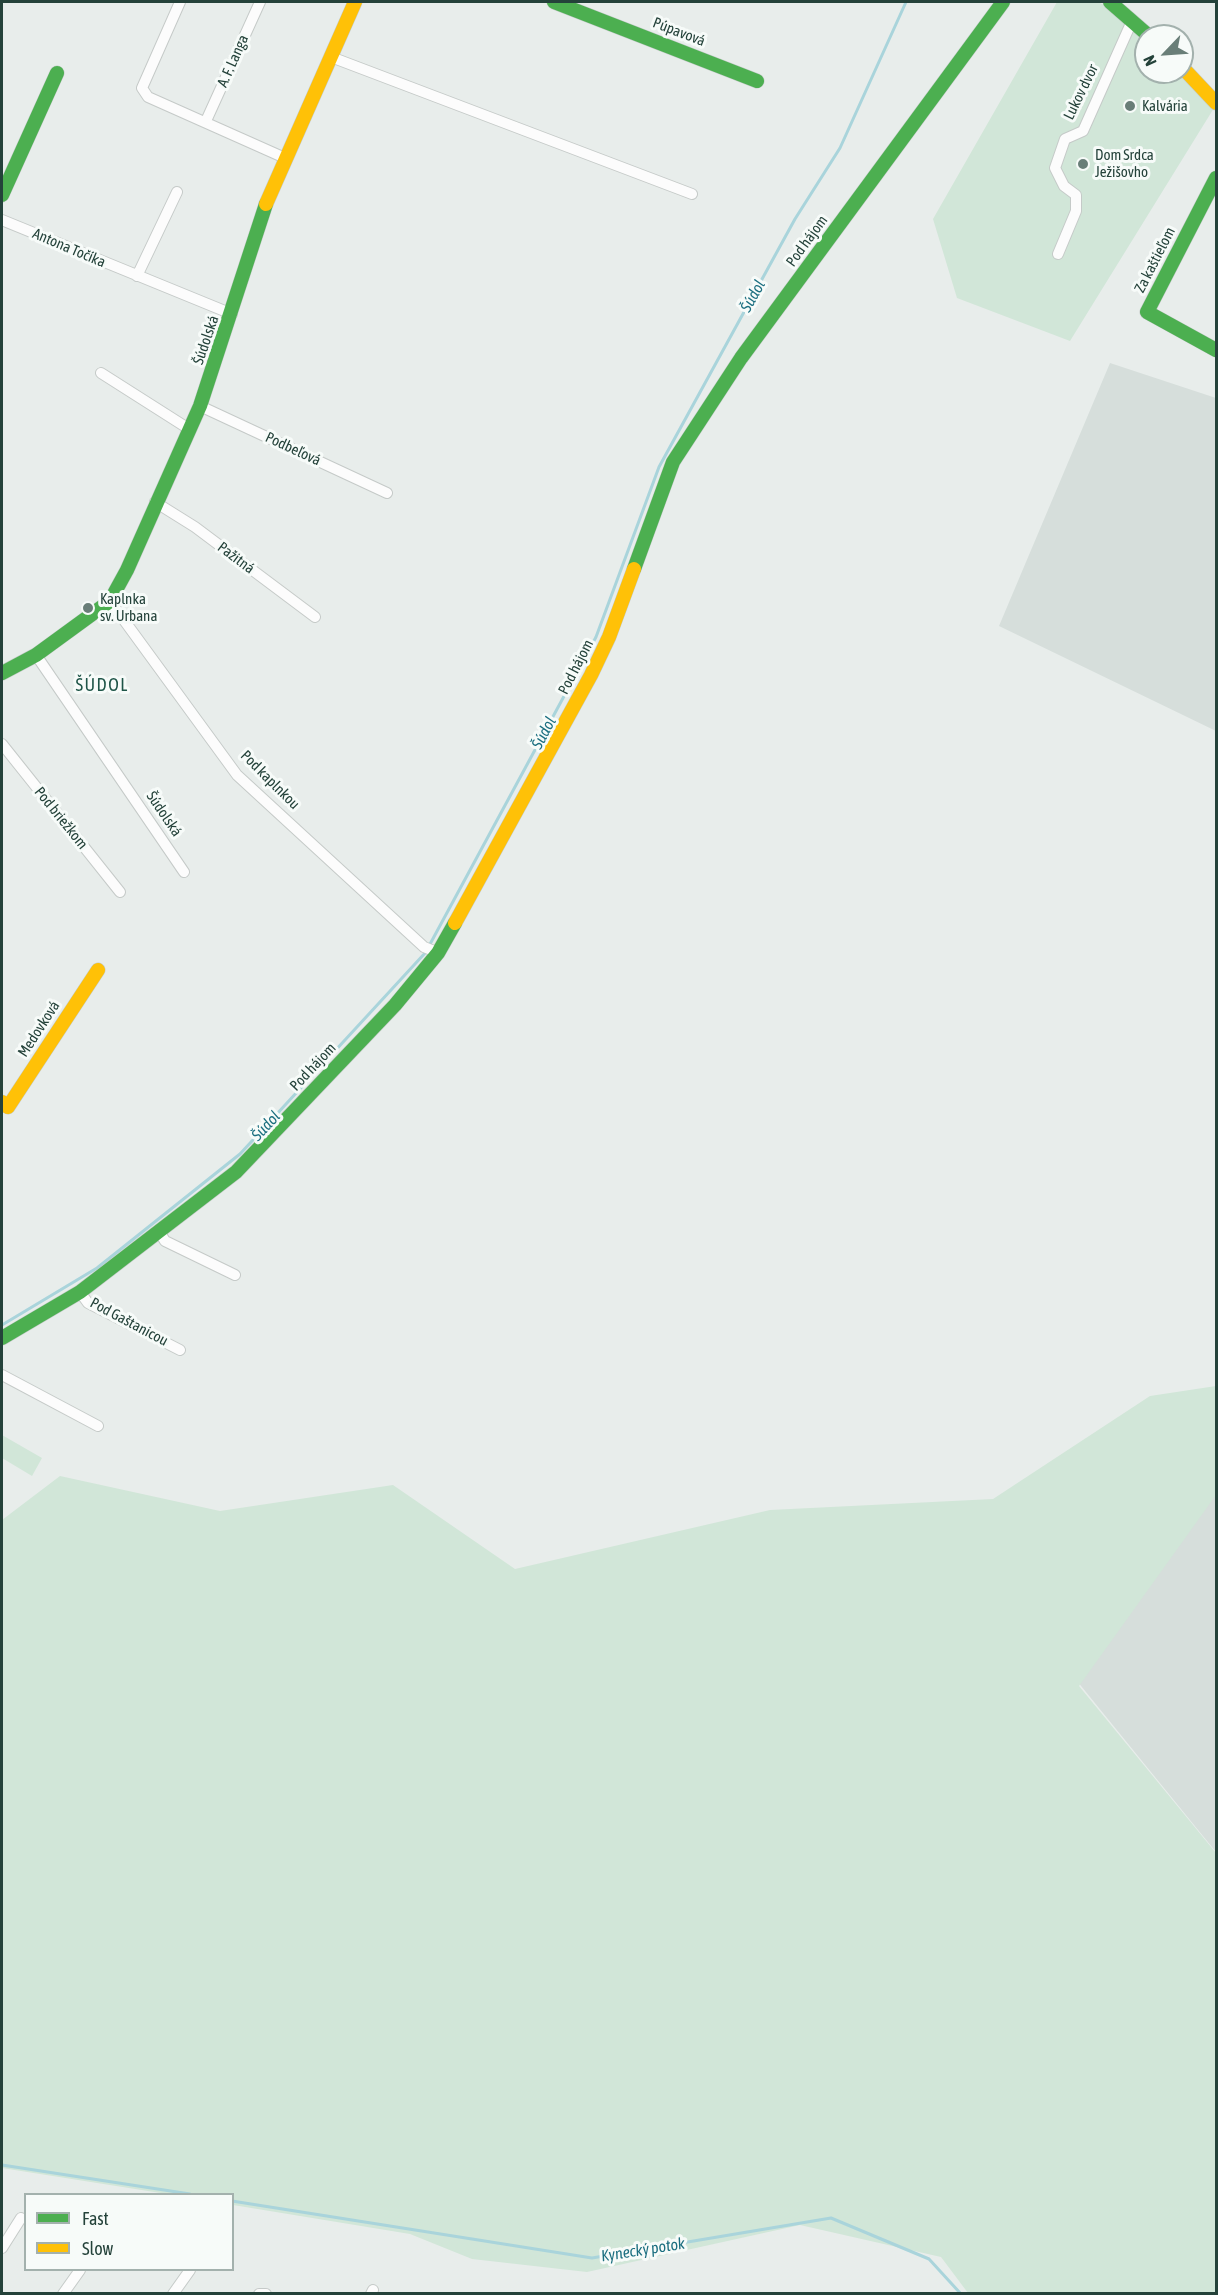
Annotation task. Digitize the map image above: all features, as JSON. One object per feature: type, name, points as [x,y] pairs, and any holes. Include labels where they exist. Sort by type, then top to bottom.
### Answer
[{"type":"street","points":[[180,2],[142,88],[148,97],[285,158]]},
{"type":"street","name":"A. F. Langa","points":[[206,121],[260,2]]},
{"type":"street","name":"Šúdolská","points":[[2,673],[36,655],[110,601],[127,570],[155,502],[200,406],[232,314],[260,217],[356,2]]},
{"type":"street","name":"Púpavová","points":[[554,2],[757,81]]},
{"type":"street","name":"Pod hájom","points":[[2,1338],[80,1292],[160,1233],[236,1172],[395,1005],[432,950],[591,675],[609,637],[673,462],[741,358],[1003,2]]},
{"type":"street","points":[[1110,2],[1135,24]]},
{"type":"street","name":"Lukov dvor","points":[[1058,254],[1076,211],[1076,195],[1064,186],[1055,168],[1065,140],[1083,131],[1132,21]]},
{"type":"street","points":[[331,57],[692,194]]},
{"type":"street","points":[[2,195],[57,73]]},
{"type":"street","points":[[1194,80],[1216,103]]},
{"type":"street","name":"Za kaštieľom","points":[[1215,183],[1147,312],[1216,350]]},
{"type":"street","points":[[137,276],[177,192]]},
{"type":"street","name":"Antona Točíka","points":[[2,220],[232,314]]},
{"type":"street","points":[[101,373],[189,429]]},
{"type":"street","name":"Podbeľová","points":[[200,406],[387,493]]},
{"type":"street","name":"Pažitná","points":[[155,502],[195,527],[315,617]]},
{"type":"street","name":"Pod kaplnkou","points":[[110,601],[237,775],[432,950]]},
{"type":"street","name":"Šúdolská","points":[[36,655],[184,872]]},
{"type":"street","name":"Pod briežkom","points":[[2,744],[120,892]]},
{"type":"street","name":"Medovková","points":[[4,1108],[98,970]]},
{"type":"street","points":[[160,1233],[165,1240],[235,1275]]},
{"type":"street","name":"Pod Gaštanicou","points":[[80,1292],[88,1303],[180,1350]]},
{"type":"street","points":[[2,1375],[98,1426]]},
{"type":"street","points":[[3,2243],[21,2218]]},
{"type":"street","points":[[63,2294],[79,2271]]},
{"type":"street","points":[[173,2294],[189,2271]]},
{"type":"street","points":[[259,2294],[266,2294]]},
{"type":"shaded area","points":[[1110,363],[1216,398],[1216,731],[999,626]]},
{"type":"shaded area","points":[[1216,1493],[1216,1852],[1077,1681]]},
{"type":"green space","points":[[1057,2],[1098,2],[1108,7],[1134,32],[1134,84],[1189,84],[1214,108],[1070,341],[957,298],[933,219]]},
{"type":"green space","points":[[1216,1386],[1216,1495],[1079,1686],[1216,1853],[1216,2293],[968,2293],[941,2257],[800,2225],[587,2272],[472,2259],[410,2234],[234,2205],[234,2193],[161,2193],[2,2168],[2,1520],[60,1476],[220,1511],[393,1485],[515,1569],[770,1510],[993,1499],[1150,1396]]},
{"type":"green space","points":[[2,1435],[42,1458],[32,1476],[2,1458]]},
{"type":"waterway","name":"Šúdol","points":[[429,946],[596,637],[659,467],[795,219],[840,148],[906,2]]},
{"type":"waterway","name":"Šúdol","points":[[2,1325],[97,1268],[240,1154],[426,952]]},
{"type":"waterway","name":"Kynecký potok","points":[[2,2165],[184,2193]]},
{"type":"waterway","name":"Kynecký potok","points":[[234,2201],[592,2258],[831,2218],[929,2259],[961,2294]]},
{"type":"traffic: fast","points":[[554,2],[757,81]]},
{"type":"traffic: fast","points":[[634,569],[673,462],[741,358],[1003,2]]},
{"type":"traffic: fast","points":[[1110,2],[1135,24]]},
{"type":"traffic: fast","points":[[2,195],[57,73]]},
{"type":"traffic: fast","points":[[1216,178],[1147,312],[1216,350]]},
{"type":"traffic: fast","points":[[2,673],[36,655],[110,601],[127,570],[200,406],[266,204]]},
{"type":"traffic: fast","points":[[2,1338],[80,1292],[236,1172],[395,1005],[438,953],[455,923]]},
{"type":"traffic: slow","points":[[266,204],[355,2]]},
{"type":"traffic: slow","points":[[1194,80],[1216,103]]},
{"type":"traffic: slow","points":[[455,923],[591,675],[609,637],[634,569]]},
{"type":"traffic: slow","points":[[2,1102],[8,1107],[98,970]]},
{"type":"place","name":"Kalvária","points":[[1130,106]]},
{"type":"place","name":"Dom Srdca Ježišovho","points":[[1083,164]]},
{"type":"place","name":"Kaplnka sv. Urbana","points":[[88,608]]},
{"type":"district","name":"ŠÚDOL","points":[[102,685]]}]
